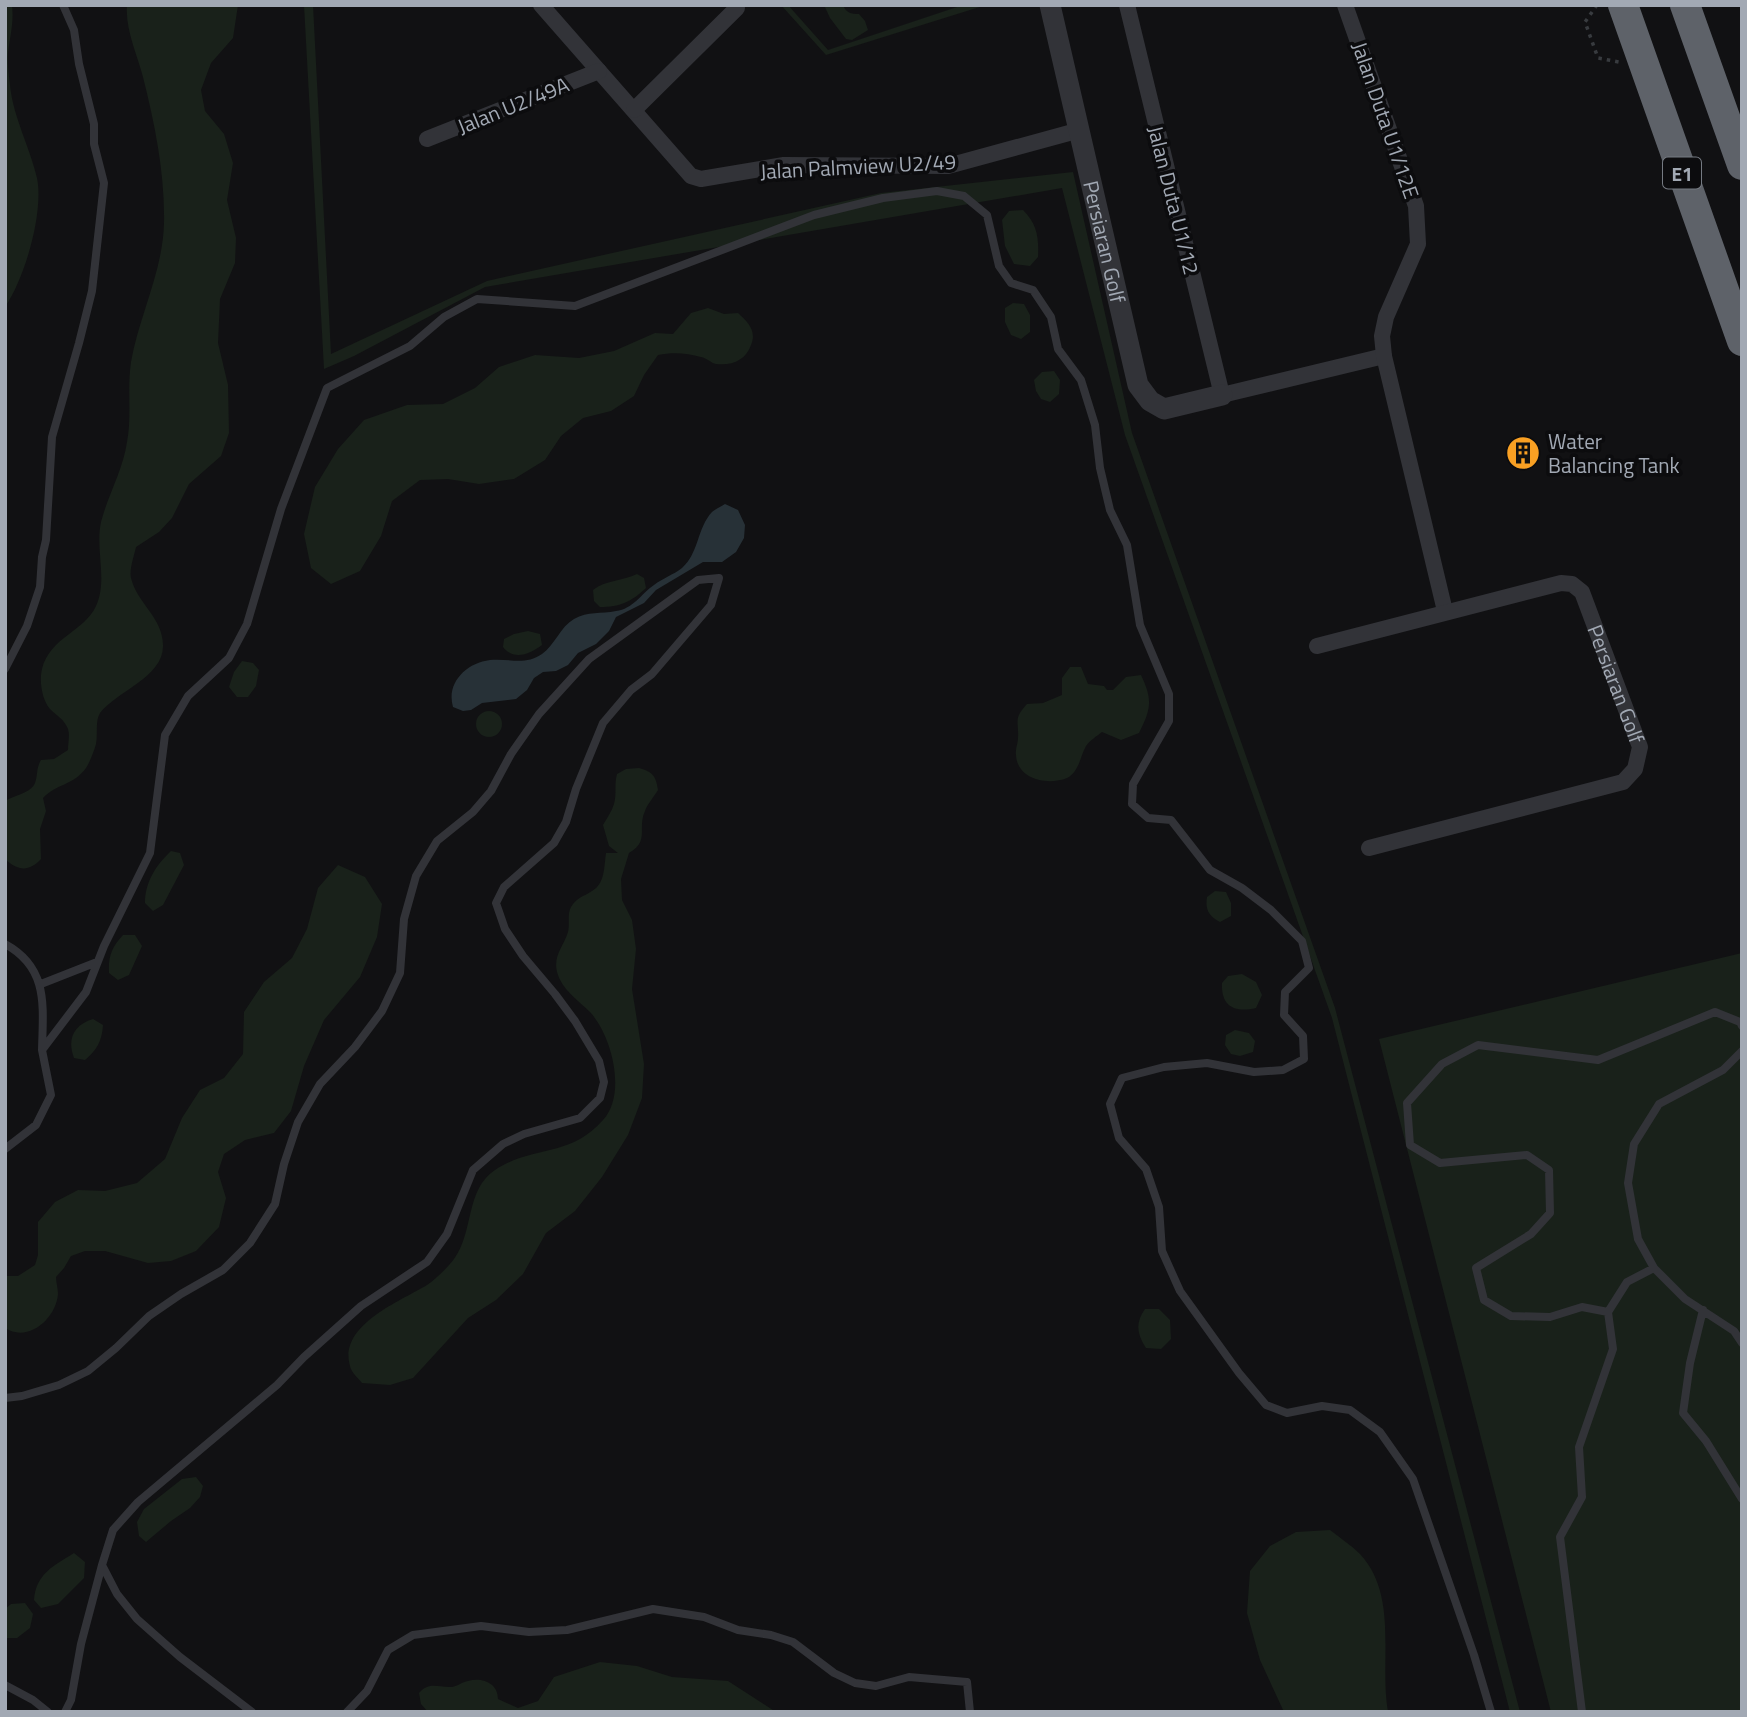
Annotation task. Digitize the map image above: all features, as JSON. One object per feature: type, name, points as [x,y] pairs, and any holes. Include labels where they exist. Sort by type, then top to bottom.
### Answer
[{"type":"highway","name":"E1","points":[[1623,5],[1742,341]]},
{"type":"highway","points":[[1685,5],[1742,165]]},
{"type":"street","name":"Jalan Palmview U2/49","points":[[541,5],[691,176],[701,179],[783,165],[948,166],[1080,130]]},
{"type":"street","name":"Persiaran Golf","points":[[1050,5],[1138,385],[1150,401],[1164,409],[1222,395]]},
{"type":"street","name":"Jalan Duta U1/12","points":[[1127,5],[1222,395]]},
{"type":"street","name":"Jalan Duta U1/12E","points":[[1345,5],[1416,206],[1418,244],[1385,317],[1382,336],[1384,356]]},
{"type":"street","points":[[634,110],[737,8]]},
{"type":"street","name":"Jalan U2/49A","points":[[427,139],[599,71]]},
{"type":"street","points":[[1222,395],[1384,356],[1445,611]]},
{"type":"street","name":"Persiaran Golf","points":[[1317,646],[1445,611],[1561,583],[1572,584],[1582,592],[1640,747],[1635,769],[1623,782],[1369,848]]},
{"type":"lane","points":[[5,669],[27,626],[40,587],[42,557],[47,540],[52,437],[92,291],[104,183],[94,144],[94,124],[79,64],[74,30],[63,5]]},
{"type":"lane","points":[[42,1050],[86,992],[97,962],[150,853],[165,735],[188,696],[229,658],[247,624],[281,509],[327,388],[410,346],[444,317],[477,299],[575,306],[814,215],[897,196],[937,191],[964,196],[987,215],[999,266],[1011,283],[1033,290],[1051,317],[1058,349],[1081,380],[1095,425],[1100,468],[1110,510],[1127,545],[1140,625],[1170,694],[1169,721],[1133,784],[1132,804],[1147,818],[1171,820],[1210,870],[1242,888],[1271,910],[1302,941],[1309,968],[1285,992],[1284,1015],[1303,1036],[1304,1059],[1283,1070],[1254,1072],[1207,1063],[1164,1067],[1122,1078],[1110,1104],[1119,1138],[1146,1169],[1159,1207],[1162,1251],[1180,1291],[1212,1337],[1266,1405],[1287,1413],[1322,1406],[1350,1410],[1380,1432],[1413,1479],[1454,1593],[1491,1712]]},
{"type":"lane","points":[[5,1398],[59,1385],[88,1371],[149,1316],[223,1270],[250,1243],[275,1203],[298,1122],[320,1084],[382,1011],[400,973],[404,919],[416,876],[437,841],[473,811],[491,791],[511,754],[539,715],[589,659],[698,580],[719,578],[711,605],[652,674],[631,690],[603,723],[576,789],[566,822],[554,844],[504,887],[496,903],[505,929],[523,956],[569,1012],[599,1061],[604,1082],[600,1098],[580,1118],[524,1134],[503,1144],[473,1170],[447,1234],[427,1262],[361,1306],[277,1385],[138,1503],[113,1530],[81,1644],[71,1700],[65,1712]]},
{"type":"lane","points":[[5,944],[22,953],[41,984],[42,1050],[51,1095],[36,1125],[5,1149]]},
{"type":"lane","points":[[41,984],[97,962]]},
{"type":"lane","points":[[1608,1312],[1581,1307],[1550,1317],[1511,1316],[1484,1300],[1476,1268],[1531,1234],[1550,1213],[1549,1170],[1527,1156],[1440,1163],[1410,1145],[1407,1103],[1442,1064],[1478,1045],[1598,1060],[1715,1012],[1740,1022],[1742,1026]]},
{"type":"lane","points":[[1742,1051],[1723,1070],[1659,1104],[1634,1144],[1628,1183],[1638,1239],[1654,1268],[1685,1298],[1734,1331],[1742,1343]]},
{"type":"lane","points":[[1582,1712],[1560,1537],[1583,1497],[1579,1447],[1613,1349],[1608,1312],[1627,1282],[1654,1268]]},
{"type":"lane","points":[[1703,1310],[1690,1363],[1683,1413],[1706,1441],[1742,1499]]},
{"type":"lane","points":[[102,1565],[117,1594],[137,1619],[180,1657],[252,1712]]},
{"type":"lane","points":[[347,1712],[367,1691],[388,1650],[413,1635],[481,1626],[529,1632],[567,1630],[653,1609],[704,1617],[738,1630],[771,1635],[793,1642],[834,1673],[855,1682],[876,1686],[909,1677],[967,1682],[970,1712]]},
{"type":"lane","points":[[5,1685],[33,1700],[48,1712]]},
{"type":"path","points":[[1597,5],[1585,22],[1598,58],[1645,68]]},
{"type":"shaded area","points":[[5,5],[12,5],[8,69],[12,97],[37,178],[38,208],[26,262],[5,307]]},
{"type":"shaded area","points":[[127,5],[238,5],[233,38],[211,63],[201,90],[205,111],[224,134],[233,163],[227,200],[236,238],[235,263],[220,299],[218,343],[228,385],[229,433],[221,456],[189,484],[172,518],[159,532],[136,547],[131,578],[159,627],[163,645],[161,656],[148,675],[100,713],[96,744],[86,768],[76,778],[43,798],[46,811],[40,829],[41,859],[28,868],[19,868],[5,859],[5,801],[33,786],[41,760],[54,759],[68,750],[68,729],[50,709],[43,696],[42,669],[52,649],[91,615],[99,596],[101,522],[125,452],[131,362],[163,241],[163,186],[158,150],[143,77],[130,32]]},
{"type":"shaded area","points":[[304,5],[313,5],[331,354],[487,281],[881,193],[1073,172],[1132,433],[1335,1008],[1520,1712],[1510,1712],[1332,1018],[1125,435],[1062,188],[485,287],[324,369]]},
{"type":"shaded area","points":[[781,5],[788,5],[828,50],[963,5],[986,5],[826,55]]},
{"type":"shaded area","points":[[824,5],[843,5],[849,12],[859,14],[868,30],[852,40],[846,39]]},
{"type":"shaded area","points":[[1023,210],[1031,220],[1037,237],[1038,257],[1030,266],[1014,264],[1005,246],[1002,220],[1009,211]]},
{"type":"shaded area","points":[[1013,303],[1024,304],[1030,315],[1030,332],[1021,339],[1011,335],[1005,322],[1005,308]]},
{"type":"shaded area","points":[[708,308],[724,314],[738,313],[748,323],[753,340],[742,358],[733,363],[722,364],[690,355],[658,355],[634,396],[611,411],[583,418],[561,436],[545,460],[514,479],[479,484],[448,479],[420,480],[392,501],[381,536],[360,571],[331,584],[311,568],[304,534],[315,487],[338,449],[364,420],[407,405],[443,404],[475,388],[499,367],[535,355],[579,358],[614,351],[655,333],[673,334],[691,313]]},
{"type":"shaded area","points":[[1054,371],[1060,380],[1059,394],[1050,402],[1041,399],[1034,380],[1042,372]]},
{"type":"shaded area","points":[[725,504],[738,510],[745,525],[744,538],[736,552],[722,562],[703,562],[656,590],[644,603],[616,617],[609,631],[596,644],[578,653],[568,665],[556,671],[543,672],[534,678],[527,690],[516,699],[482,703],[471,710],[463,711],[453,707],[452,690],[455,682],[473,665],[490,660],[523,661],[536,658],[547,650],[574,619],[622,610],[654,585],[682,568],[692,555],[707,518]]},
{"type":"shaded area","points":[[637,574],[644,578],[646,588],[635,597],[614,606],[600,607],[594,601],[593,590]]},
{"type":"shaded area","points":[[528,631],[540,634],[542,645],[522,655],[512,654],[503,647],[504,639]]},
{"type":"shaded area","points":[[242,661],[253,663],[259,670],[256,686],[248,697],[237,697],[229,687],[234,672]]},
{"type":"shaded area","points":[[1070,667],[1081,667],[1088,684],[1104,686],[1107,690],[1113,690],[1126,677],[1141,675],[1149,698],[1146,717],[1139,733],[1121,740],[1102,732],[1089,742],[1077,768],[1067,778],[1042,781],[1027,775],[1018,763],[1018,717],[1027,704],[1043,703],[1062,695],[1062,678]]},
{"type":"shaded area","points":[[489,711],[498,715],[502,724],[498,733],[489,737],[480,733],[476,724],[480,715]]},
{"type":"shaded area","points":[[639,768],[653,775],[658,790],[645,811],[641,839],[629,853],[621,879],[622,900],[632,920],[636,949],[632,989],[644,1064],[642,1098],[628,1135],[602,1177],[575,1211],[546,1233],[523,1274],[496,1300],[468,1318],[413,1378],[390,1385],[362,1383],[350,1366],[349,1351],[353,1338],[374,1316],[427,1285],[451,1262],[465,1237],[474,1200],[485,1178],[509,1162],[577,1140],[603,1120],[610,1109],[614,1096],[614,1065],[605,1035],[590,1012],[563,984],[557,972],[556,961],[568,932],[571,907],[599,884],[606,853],[618,853],[609,846],[603,825],[614,804],[617,774],[626,769]]},
{"type":"shaded area","points":[[171,851],[180,853],[184,865],[163,905],[153,911],[145,903],[149,881]]},
{"type":"shaded area","points":[[338,865],[365,877],[382,904],[377,937],[360,977],[324,1020],[304,1066],[291,1111],[274,1133],[245,1140],[224,1154],[218,1172],[226,1198],[219,1227],[196,1251],[171,1261],[148,1263],[105,1251],[85,1251],[71,1256],[56,1277],[56,1303],[46,1320],[23,1333],[5,1328],[5,1276],[18,1276],[35,1265],[38,1255],[38,1222],[55,1202],[78,1190],[105,1191],[137,1183],[165,1159],[182,1118],[200,1090],[224,1078],[243,1054],[244,1012],[264,982],[292,958],[307,929],[318,888]]},
{"type":"shaded area","points":[[1215,891],[1226,892],[1231,903],[1231,916],[1220,922],[1207,909],[1207,897]]},
{"type":"shaded area","points":[[123,935],[135,935],[142,946],[129,975],[118,980],[109,973],[109,962],[113,948]]},
{"type":"shaded area","points":[[1742,953],[1742,1712],[1551,1712],[1379,1039]]},
{"type":"shaded area","points":[[1242,974],[1256,982],[1262,995],[1256,1008],[1235,1008],[1230,1006],[1224,997],[1222,983],[1228,976]]},
{"type":"shaded area","points":[[93,1019],[103,1025],[98,1045],[85,1060],[74,1058],[71,1045],[73,1034],[81,1025]]},
{"type":"shaded area","points":[[1235,1030],[1249,1033],[1255,1041],[1253,1052],[1240,1056],[1231,1054],[1225,1045],[1226,1035]]},
{"type":"shaded area","points":[[1145,1309],[1159,1309],[1170,1320],[1171,1339],[1161,1349],[1146,1348],[1141,1338],[1138,1328]]},
{"type":"shaded area","points":[[196,1477],[203,1486],[200,1497],[190,1508],[146,1542],[139,1536],[137,1522],[144,1509],[182,1479]]},
{"type":"shaded area","points":[[1330,1530],[1360,1554],[1380,1589],[1384,1609],[1388,1712],[1284,1712],[1260,1660],[1247,1613],[1250,1571],[1270,1546],[1296,1532]]},
{"type":"shaded area","points":[[74,1553],[85,1562],[84,1578],[58,1604],[41,1608],[34,1600],[42,1577]]},
{"type":"shaded area","points":[[25,1603],[33,1614],[30,1628],[17,1638],[5,1638],[5,1609],[11,1604]]},
{"type":"shaded area","points":[[600,1662],[637,1666],[672,1677],[728,1681],[776,1712],[428,1712],[421,1704],[419,1693],[427,1687],[452,1687],[479,1680],[492,1685],[498,1699],[518,1708],[538,1701],[554,1677]]},
{"type":"place","name":"Water Balancing Tank","points":[[1523,453]]}]
